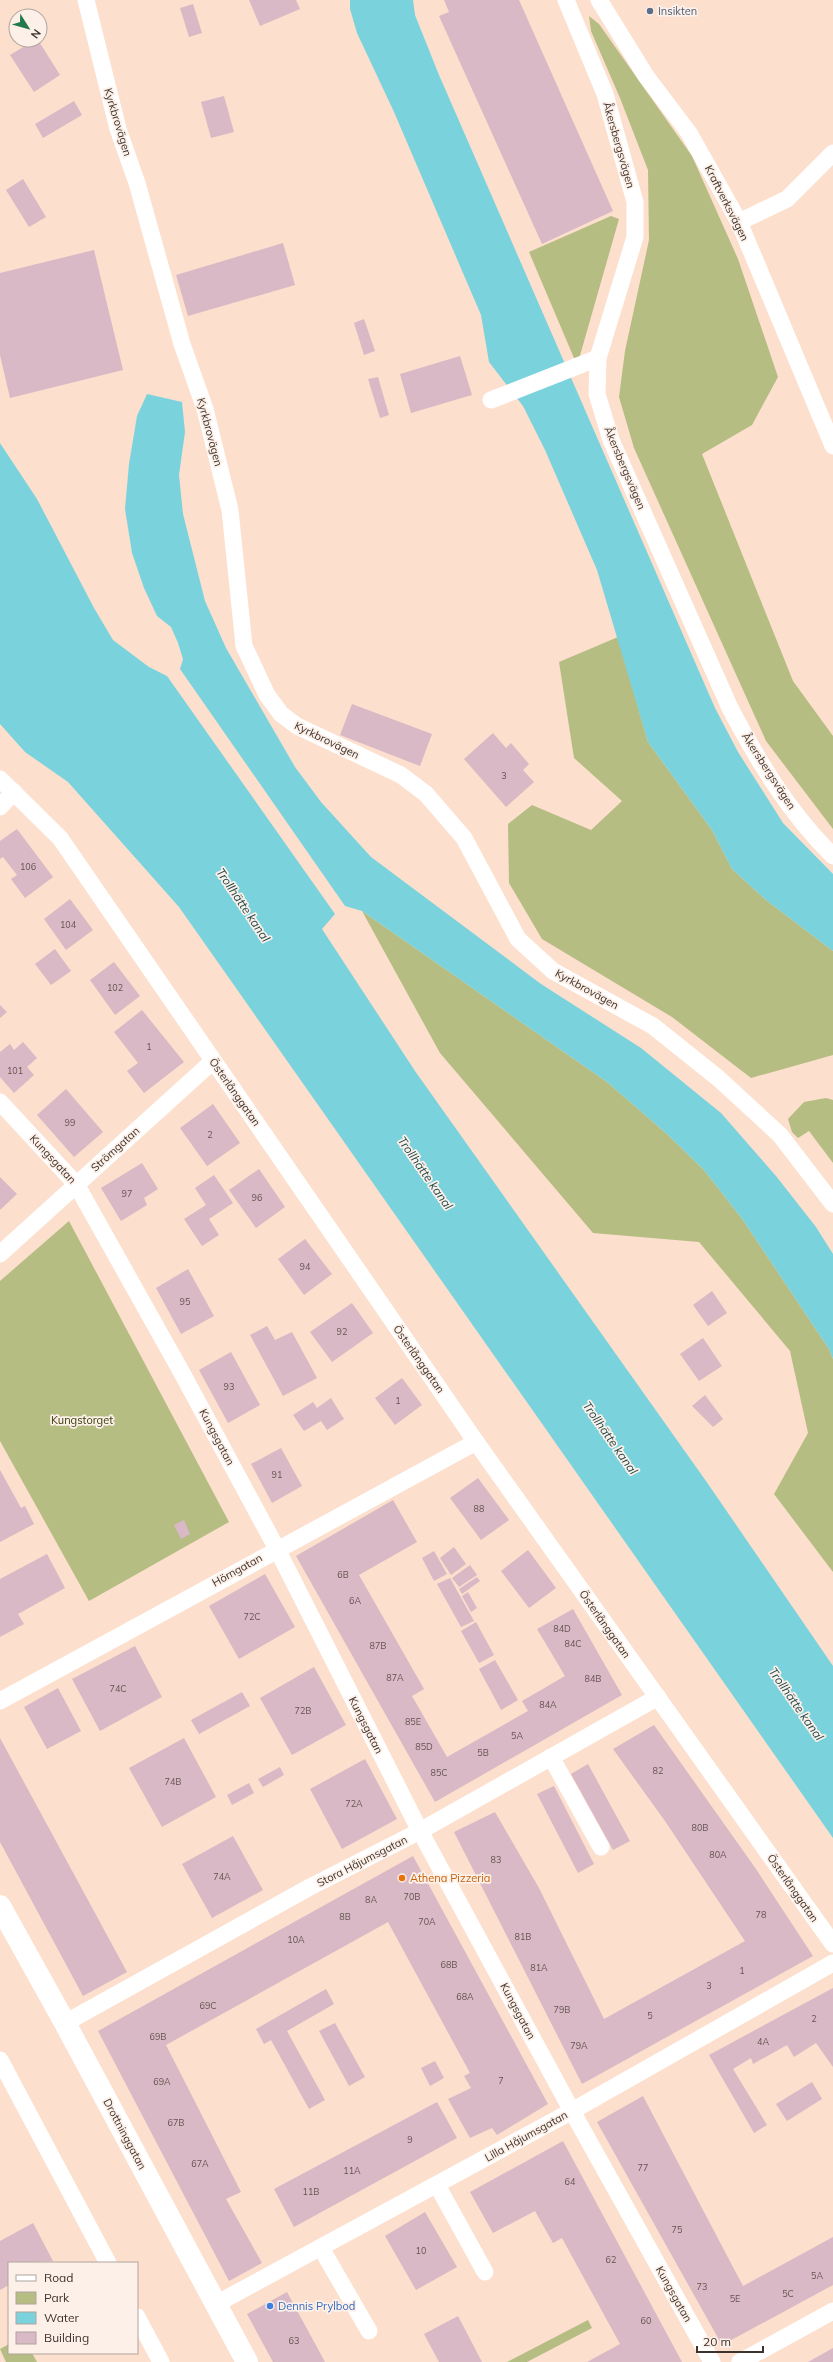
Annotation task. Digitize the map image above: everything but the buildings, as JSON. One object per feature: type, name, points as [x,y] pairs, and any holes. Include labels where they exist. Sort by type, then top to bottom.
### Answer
[{"type":"street","name":"Kyrkbrovägen","points":[[86,0],[118,129],[137,183],[182,344],[205,409],[230,510],[244,646],[267,695],[281,714],[297,726],[401,775],[426,794],[464,838],[518,939],[553,971],[653,1026],[718,1078],[780,1135],[833,1204]]},
{"type":"street","name":"Åkersbergsvägen","points":[[566,0],[604,94],[636,202],[635,237],[598,358],[597,394],[611,440],[730,708],[751,749],[779,791],[820,843],[833,856]]},
{"type":"street","name":"Kraftverksvägen","points":[[599,0],[646,76],[689,133],[739,222],[833,446]]},
{"type":"street","points":[[739,222],[787,199],[833,153]]},
{"type":"street","points":[[491,400],[598,358]]},
{"type":"street","name":"Österlånggatan","points":[[0,779],[60,838],[476,1442],[833,1944]]},
{"type":"street","points":[[0,807],[14,792]]},
{"type":"street","name":"Strömgatan","points":[[0,1254],[213,1061]]},
{"type":"street","name":"Kungsgatan","points":[[0,1102],[76,1184],[182,1373],[277,1549],[420,1831],[572,2111],[712,2362]]},
{"type":"street","name":"Hörngatan","points":[[0,1701],[476,1442]]},
{"type":"street","name":"Stora Håjumsgatan","points":[[65,2023],[310,1887],[420,1831],[658,1697]]},
{"type":"street","points":[[551,1757],[601,1847]]},
{"type":"street","name":"Drottninggatan","points":[[0,1906],[65,2023],[247,2362]]},
{"type":"street","name":"Lilla Håjumsgatan","points":[[216,2304],[572,2111],[833,1964]]},
{"type":"street","points":[[0,2060],[107,2262]]},
{"type":"street","points":[[437,2185],[485,2272]]},
{"type":"street","points":[[321,2248],[369,2331]]},
{"type":"street","points":[[740,2362],[833,2311]]},
{"type":"street","points":[[138,2319],[161,2362]]},
{"type":"green space","points":[[589,16],[599,24],[692,156],[738,259],[778,377],[752,425],[702,454],[793,681],[833,736],[833,829],[766,741],[634,448],[619,397],[625,351],[649,240],[648,170],[620,98],[591,31]]},
{"type":"green space","points":[[611,216],[619,219],[579,359],[574,358],[529,252]]},
{"type":"green space","points":[[618,637],[648,742],[712,830],[732,869],[766,900],[833,951],[833,1055],[751,1078],[672,1017],[542,939],[509,883],[508,824],[532,805],[591,830],[622,801],[574,758],[559,662]]},
{"type":"green space","points":[[362,911],[607,1082],[667,1134],[704,1170],[743,1220],[829,1349],[833,1359],[833,1572],[774,1494],[808,1433],[790,1351],[699,1242],[593,1233],[440,1053]]},
{"type":"green space","points":[[826,1098],[833,1100],[833,1163],[809,1131],[798,1138],[792,1132],[788,1119],[804,1102]]},
{"type":"green space","name":"Kungstorget","points":[[69,1221],[229,1522],[89,1601],[0,1441],[0,1281]]},
{"type":"green space","points":[[588,2320],[592,2328],[527,2362],[507,2362]]},
{"type":"green space","points":[[8,2345],[8,2354],[33,2354],[37,2362],[6,2362],[0,2349]]},
{"type":"water","points":[[350,0],[413,0],[415,15],[439,75],[715,708],[738,752],[783,823],[833,874],[833,951],[766,900],[732,869],[712,830],[648,742],[597,570],[545,450],[523,406],[489,362],[481,315],[394,112],[357,33],[350,9]]},
{"type":"water","points":[[147,394],[182,402],[185,432],[179,475],[183,514],[205,601],[226,648],[295,767],[321,802],[371,857],[541,984],[641,1048],[721,1113],[776,1176],[816,1227],[833,1254],[833,1359],[829,1349],[743,1220],[704,1170],[667,1134],[607,1082],[362,911],[345,906],[180,669],[183,659],[171,627],[157,616],[144,588],[132,553],[125,509],[129,464],[137,416]]},
{"type":"water","name":"Trollhätte kanal","points":[[0,443],[37,499],[94,608],[113,640],[149,667],[167,676],[335,914],[322,929],[415,1071],[706,1481],[833,1666],[833,1838],[179,907],[68,782],[25,752],[0,724]]},
{"type":"place","name":"Insikten","points":[[650,11]]},
{"type":"place","name":"Athena Pizzeria","points":[[402,1878]]},
{"type":"place","name":"Dennis Prylbod","points":[[270,2306]]}]
